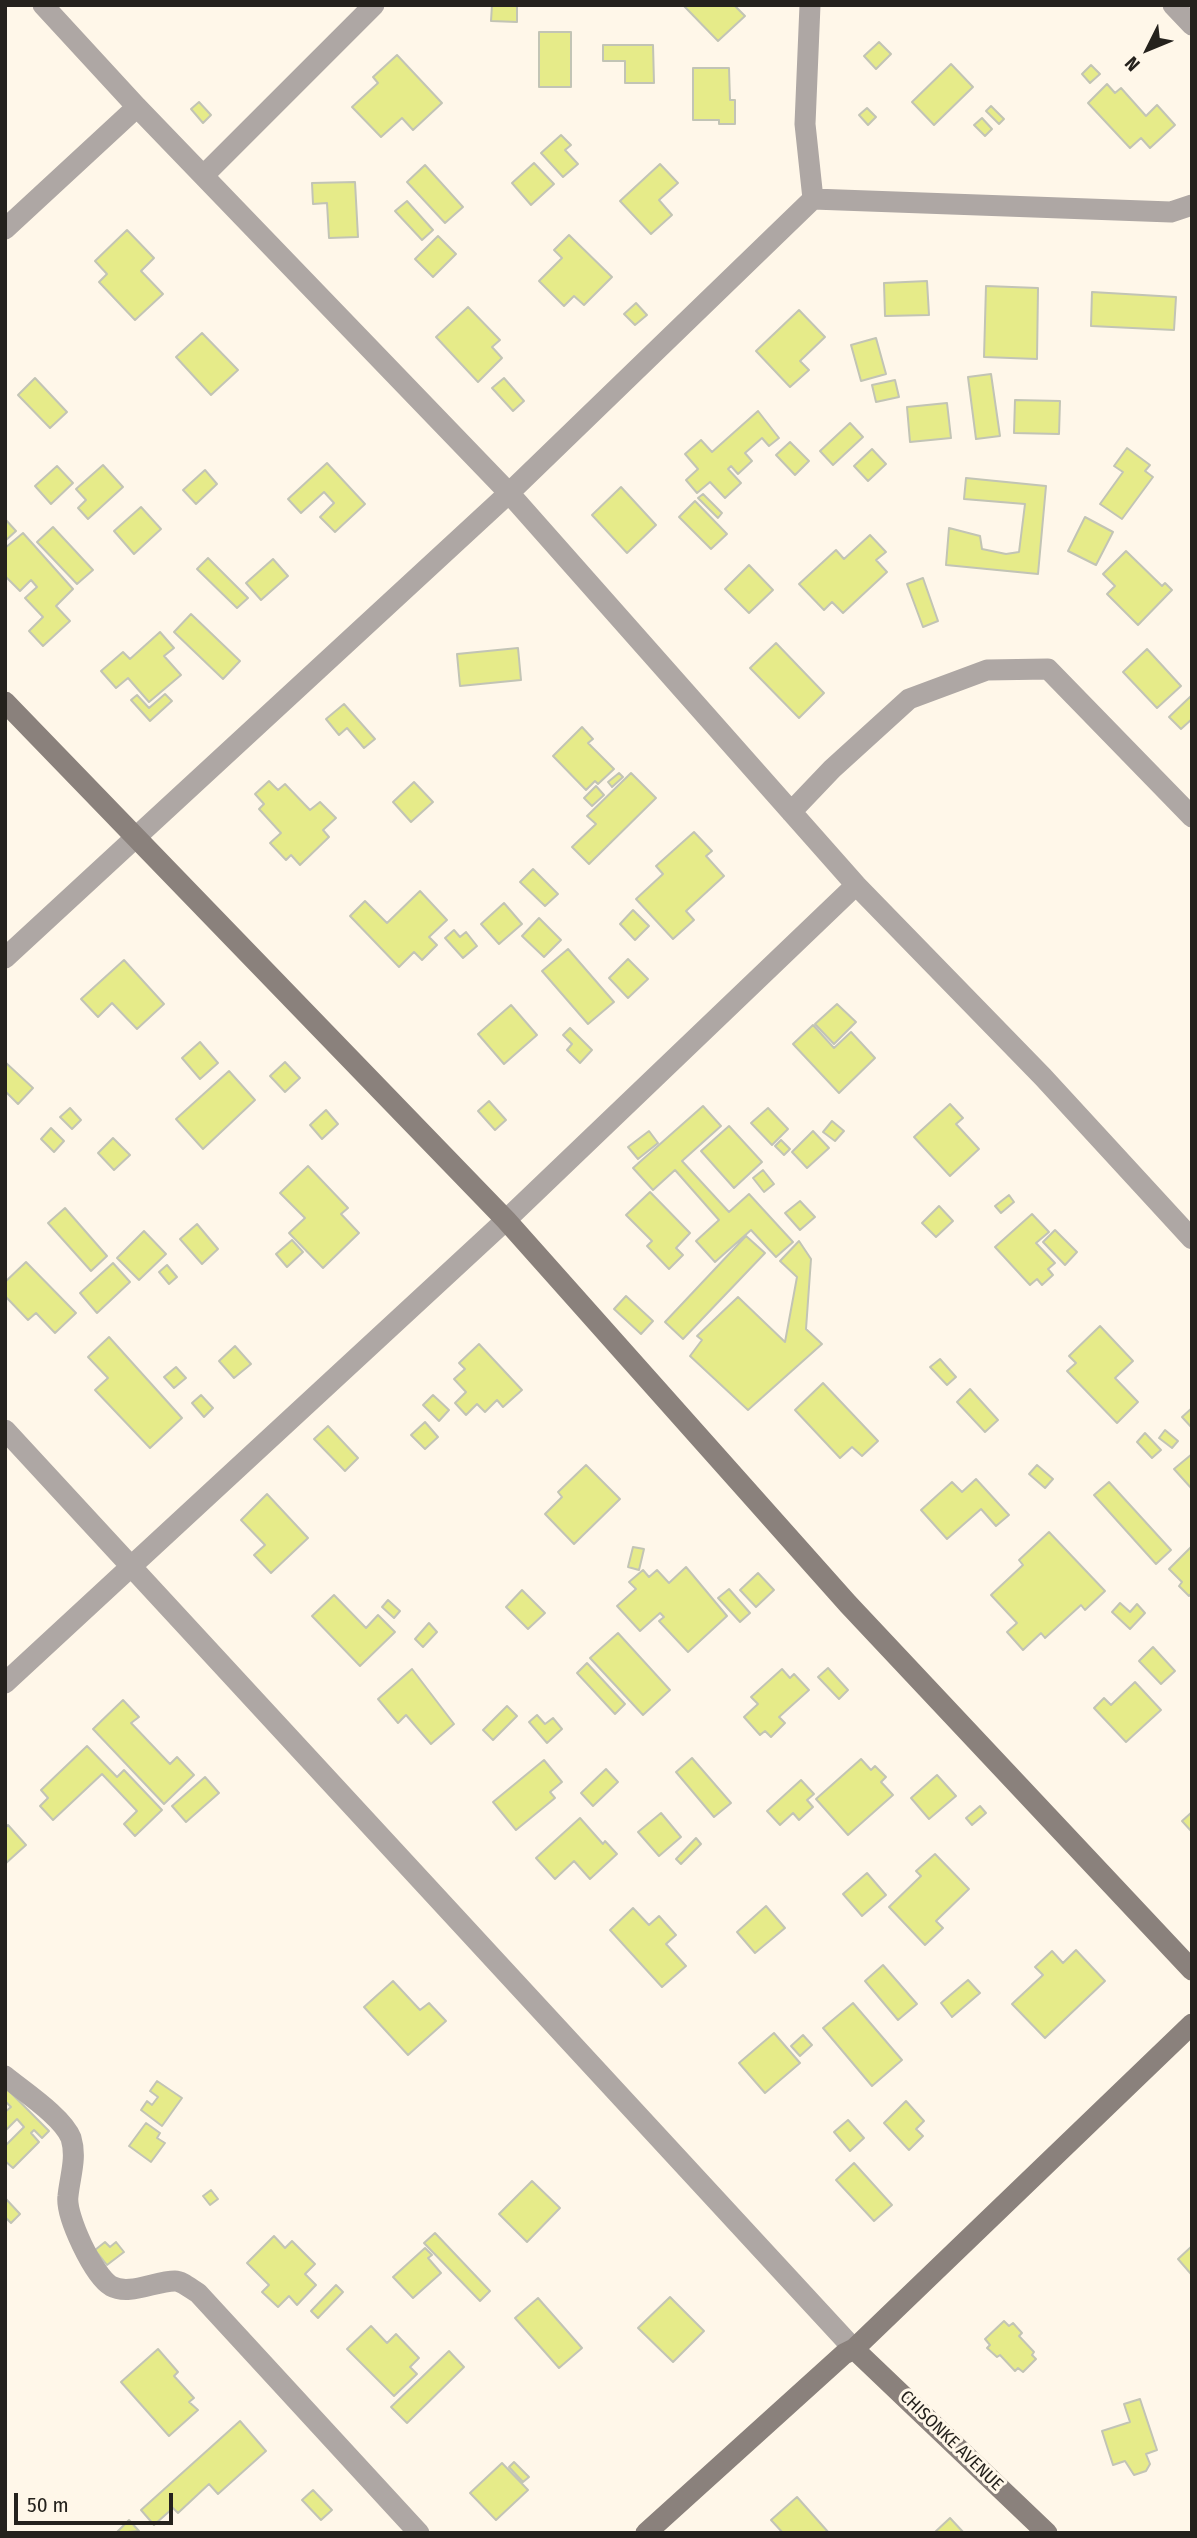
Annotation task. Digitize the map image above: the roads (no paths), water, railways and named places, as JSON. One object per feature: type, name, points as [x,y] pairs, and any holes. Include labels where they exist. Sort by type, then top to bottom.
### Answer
[{"type":"street","points":[[43,5],[137,107],[509,493],[856,886],[1043,1077],[1192,1239]]},
{"type":"street","points":[[204,175],[374,5]]},
{"type":"street","points":[[810,5],[805,124],[813,199]]},
{"type":"street","points":[[1173,5],[1192,25]]},
{"type":"street","points":[[5,229],[137,107]]},
{"type":"street","points":[[5,958],[509,493],[813,199],[1171,212],[1192,205]]},
{"type":"street","points":[[791,812],[832,769],[909,699],[986,670],[1048,669],[1192,817]]},
{"type":"street","points":[[5,702],[506,1220],[848,1604],[1192,1969]]},
{"type":"street","points":[[5,1683],[506,1220],[856,886]]},
{"type":"street","points":[[5,1430],[854,2349]]},
{"type":"street","points":[[646,2533],[844,2354],[854,2349],[1192,2024]]},
{"type":"street","points":[[5,2076],[56,2118],[70,2135],[74,2155],[67,2199],[71,2219],[94,2266],[111,2286],[126,2290],[177,2281],[198,2293],[419,2533]]},
{"type":"street","name":"CHISONKE AVENUE","points":[[854,2349],[1048,2533]]}]
